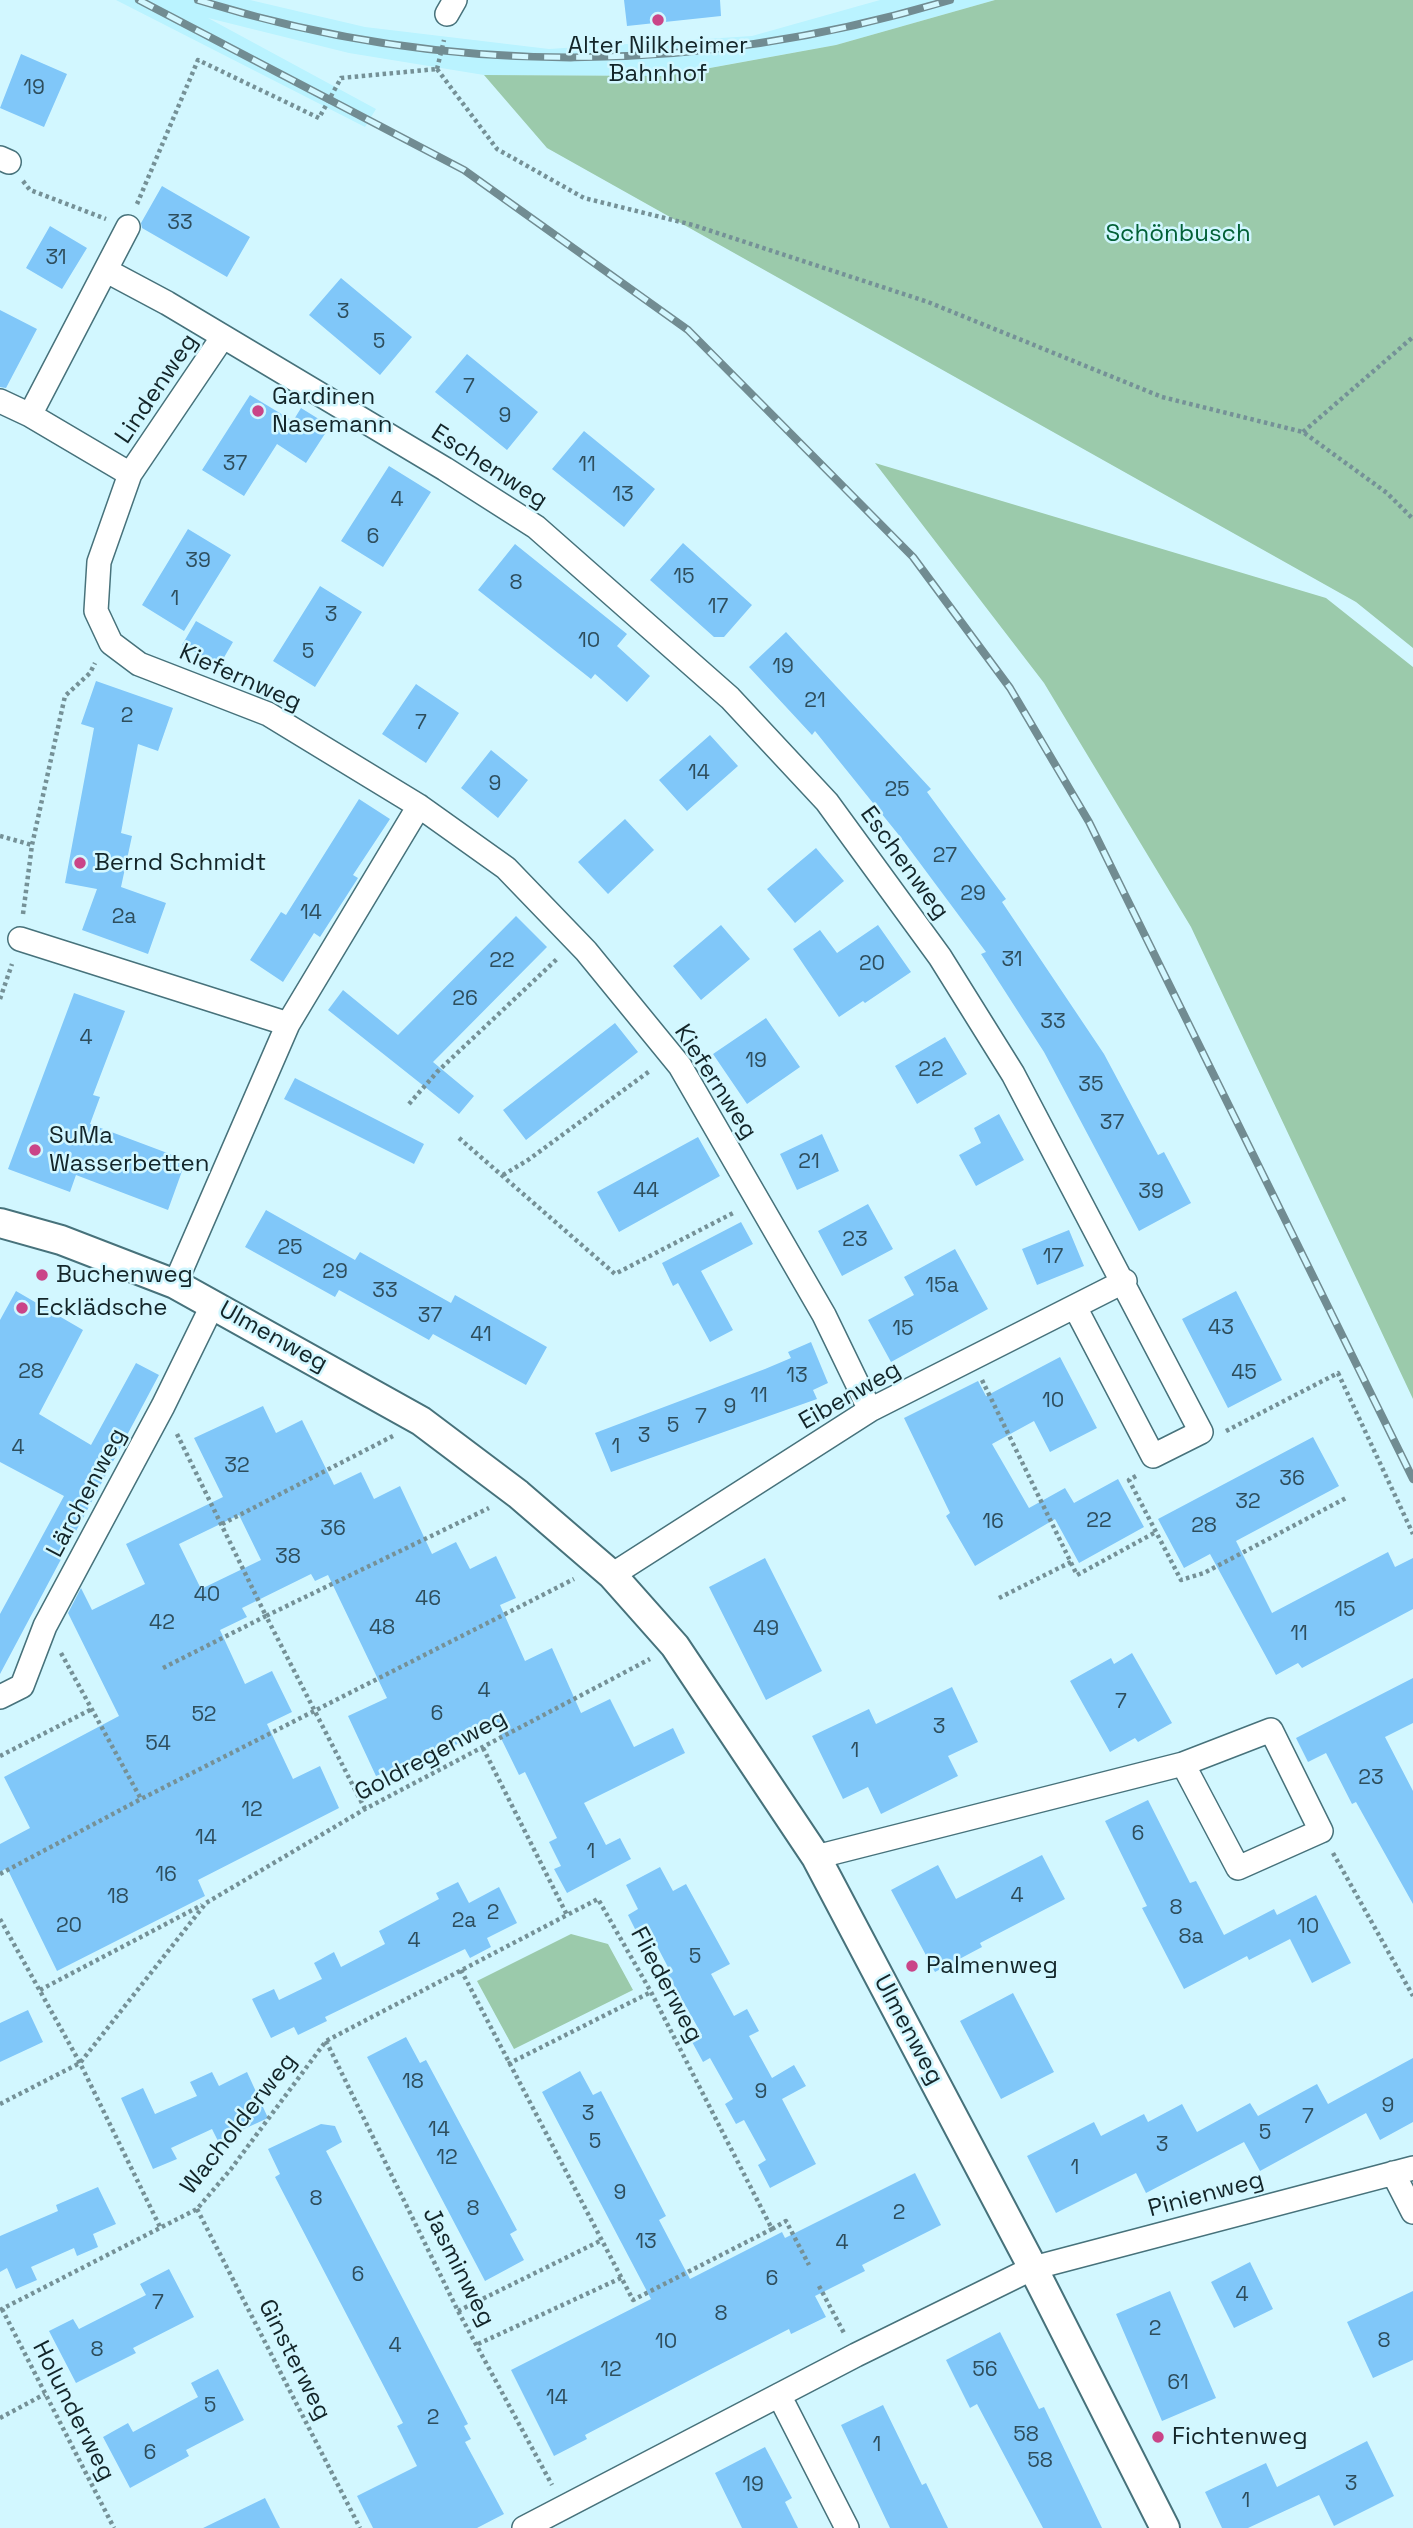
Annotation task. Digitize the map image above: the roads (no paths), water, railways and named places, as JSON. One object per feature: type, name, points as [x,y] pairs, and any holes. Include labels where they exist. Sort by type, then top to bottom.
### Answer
[{"type":"street","points":[[30,415],[128,227]]},
{"type":"street","name":"Lindenweg","points":[[99,562],[130,474],[222,338],[107,271]]},
{"type":"street","name":"Eschenweg","points":[[222,338],[445,469],[536,527],[730,698],[827,802],[940,957],[1013,1074],[1125,1281],[1201,1432],[1153,1455],[1075,1307]]},
{"type":"street","name":"Lindenweg","points":[[0,401],[30,415],[130,474]]},
{"type":"street","name":"Kiefernweg","points":[[99,562],[96,611],[111,643],[139,664],[268,714],[419,806],[506,868],[576,941],[671,1055],[824,1315],[870,1410]]},
{"type":"street","points":[[175,1284],[288,1024],[419,806]]},
{"type":"street","points":[[20,939],[288,1024]]},
{"type":"street","name":"Ulmenweg","points":[[0,1223],[61,1240],[175,1284],[421,1421],[518,1494],[606,1570],[675,1646],[816,1857],[1033,2268],[1165,2528]]},
{"type":"street","name":"Eibenweg","points":[[606,1570],[870,1410],[1125,1281]]},
{"type":"street","name":"Lärchenweg","points":[[0,1697],[22,1686],[45,1626],[163,1406],[213,1304]]},
{"type":"street","points":[[816,1857],[1183,1764],[1270,1730],[1321,1831],[1238,1868],[1183,1764]]},
{"type":"street","name":"Pinienweg","points":[[1033,2268],[1403,2170],[1413,2212]]},
{"type":"street","points":[[524,2528],[856,2355],[1033,2268]]},
{"type":"street","points":[[779,2395],[846,2528]]},
{"type":"railway","points":[[139,0],[464,170],[688,330],[913,557],[1010,688],[1089,822],[1413,1479]]},
{"type":"railway","points":[[198,0],[292,25],[386,43],[480,54],[574,57],[669,54],[763,43],[857,25],[950,0]]},
{"type":"place","name":"Alter Nilkheimer Bahnhof","points":[[658,20]]},
{"type":"place","name":"Gardinen Nasemann","points":[[258,411]]},
{"type":"place","name":"Bernd Schmidt","points":[[80,863]]},
{"type":"place","name":"SuMa Wasserbetten","points":[[35,1150]]},
{"type":"place","name":"Buchenweg","points":[[42,1275]]},
{"type":"place","name":"Ecklädsche","points":[[22,1308]]},
{"type":"place","name":"Palmenweg","points":[[912,1966]]},
{"type":"place","name":"Fichtenweg","points":[[1158,2437]]},
{"type":"park label","name":"Schönbusch","points":[[1178,234]]}]
